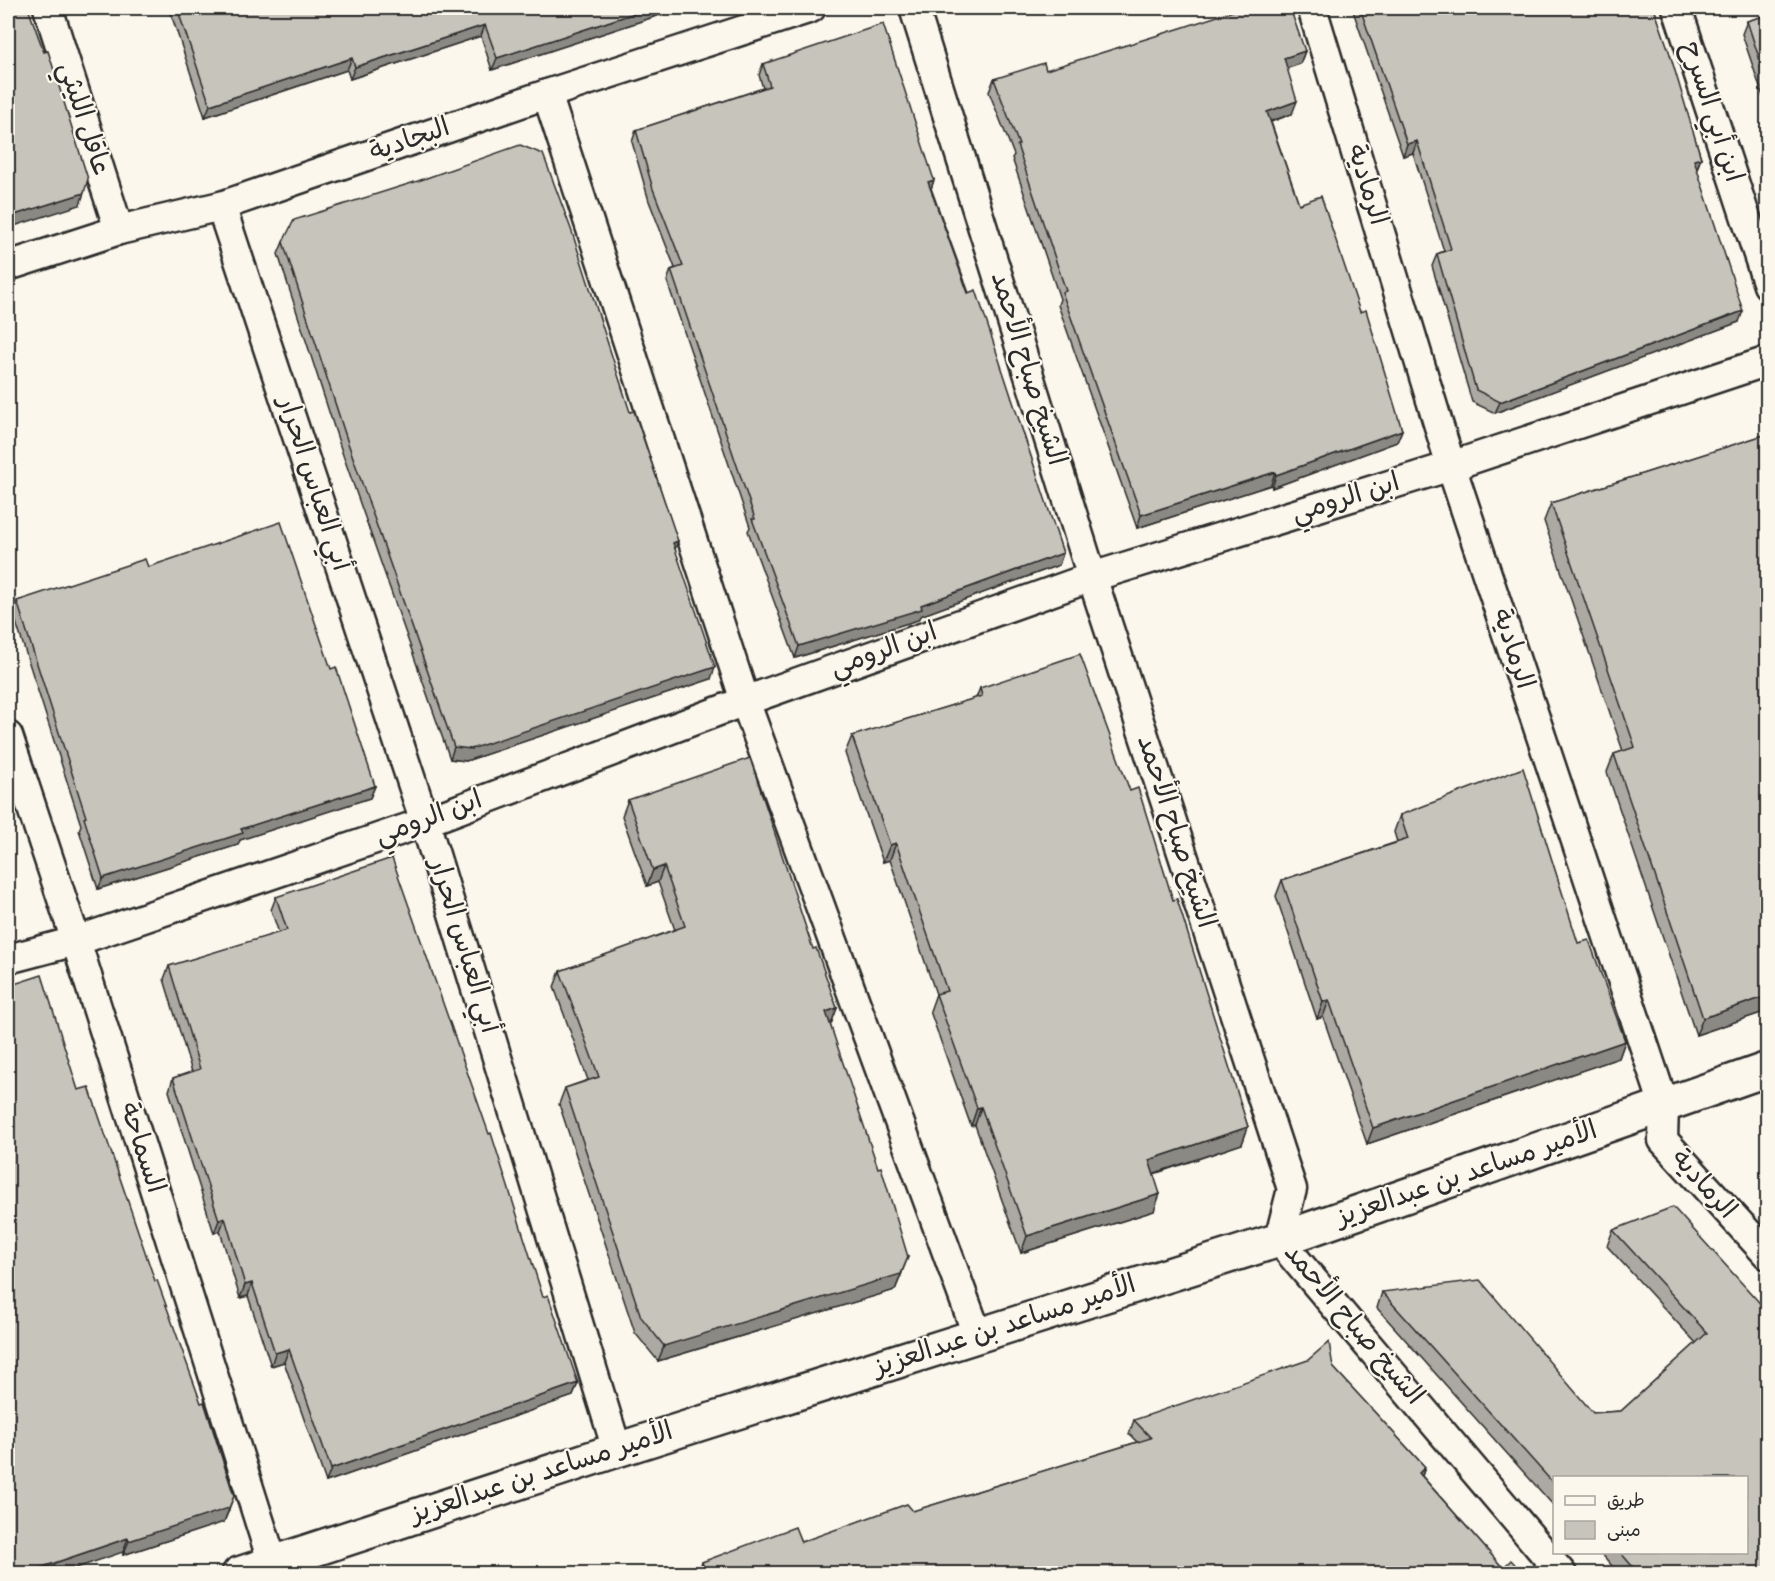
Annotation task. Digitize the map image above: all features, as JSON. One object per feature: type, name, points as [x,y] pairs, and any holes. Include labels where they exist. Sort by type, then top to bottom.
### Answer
[{"type":"street","name":"عاقل الليثي","points":[[48,8],[119,230]]},
{"type":"street","name":"البجادية","points":[[8,266],[119,230],[221,206],[547,94],[811,8]]},
{"type":"street","name":"الشيخ صباح الأحمد","points":[[914,8],[1092,577],[1292,1189],[1280,1240],[1562,1574]]},
{"type":"street","name":"الرمادية","points":[[1312,8],[1451,466],[1664,1105],[1663,1140],[1767,1255]]},
{"type":"street","name":"ابن أبي السرح","points":[[1677,8],[1767,285]]},
{"type":"street","points":[[547,94],[745,701],[978,1337]]},
{"type":"street","name":"أبي العباس الحرار","points":[[221,206],[425,822],[617,1450]]},
{"type":"street","name":"ابن الرومي","points":[[8,959],[76,941],[425,822],[745,701],[1092,577],[1451,466],[1767,361]]},
{"type":"street","name":"السماحة","points":[[8,736],[76,941],[272,1561]]},
{"type":"street","name":"الأمير مساعد بن عبدالعزيز","points":[[239,1574],[272,1561],[617,1450],[1280,1240],[1767,1069]]},
{"type":"building","points":[[8,8],[28,8],[44,52],[48,51],[88,179],[84,193],[8,217]]},
{"type":"building","points":[[177,8],[650,8],[497,58],[485,25],[355,67],[352,58],[210,105]]},
{"type":"building","points":[[1242,8],[1290,8],[1305,51],[1284,58],[1297,101],[1267,112],[1299,204],[1321,196],[1360,312],[1366,310],[1402,430],[1276,475],[1275,472],[1141,515],[1062,292],[1066,291],[1017,145],[1019,145],[994,79],[1044,63],[1046,70]]},
{"type":"building","points":[[1360,8],[1654,8],[1701,158],[1694,160],[1743,311],[1500,402],[1476,390],[1437,254],[1451,249],[1417,141],[1407,144]]},
{"type":"building","points":[[1767,15],[1767,82],[1747,21]]},
{"type":"building","points":[[883,24],[934,180],[928,182],[968,293],[976,290],[1063,553],[921,605],[922,609],[799,646],[752,519],[755,519],[671,270],[683,266],[653,189],[636,130],[770,86],[763,64]]},
{"type":"building","points":[[520,145],[543,154],[571,229],[630,412],[634,411],[678,541],[673,543],[715,667],[471,749],[454,747],[348,443],[283,242],[294,220],[418,181]]},
{"type":"building","points":[[1767,434],[1767,996],[1703,1018],[1614,754],[1635,747],[1551,503]]},
{"type":"building","points":[[281,522],[331,669],[336,667],[375,786],[241,829],[243,833],[103,878],[84,818],[86,817],[17,601],[145,559],[148,567]]},
{"type":"building","points":[[1080,654],[1130,791],[1138,788],[1173,900],[1177,899],[1248,1127],[1149,1160],[1160,1194],[1027,1236],[981,1107],[977,1108],[936,994],[947,991],[896,843],[890,845],[852,736],[982,696],[980,688]]},
{"type":"building","points":[[750,758],[813,949],[816,948],[837,1008],[826,1012],[878,1168],[881,1167],[908,1257],[901,1274],[664,1346],[641,1317],[565,1088],[599,1077],[560,971],[685,926],[664,866],[653,870],[628,800]]},
{"type":"building","points":[[1523,768],[1578,943],[1589,940],[1625,1041],[1373,1128],[1329,1000],[1323,1002],[1282,880],[1408,839],[1400,815]]},
{"type":"building","points":[[392,858],[489,1134],[491,1133],[543,1297],[548,1295],[578,1383],[331,1469],[289,1349],[275,1353],[252,1283],[245,1285],[225,1218],[219,1220],[173,1078],[200,1069],[169,966],[287,930],[276,897]]},
{"type":"building","points":[[42,975],[78,1090],[89,1087],[155,1281],[157,1280],[201,1403],[204,1402],[234,1496],[229,1508],[129,1541],[128,1538],[22,1574],[8,1574],[8,986]]},
{"type":"building","points":[[1673,1207],[1767,1311],[1767,1574],[1639,1574],[1622,1554],[1748,1554],[1748,1476],[1553,1476],[1553,1483],[1382,1292],[1480,1280],[1593,1413],[1621,1411],[1707,1333],[1613,1230]]},
{"type":"building","points":[[1329,1342],[1333,1367],[1425,1467],[1419,1473],[1503,1568],[1511,1560],[1524,1574],[706,1574],[702,1562],[795,1527],[801,1542],[907,1504],[913,1511],[1151,1438],[1134,1420],[1308,1360]]}]
